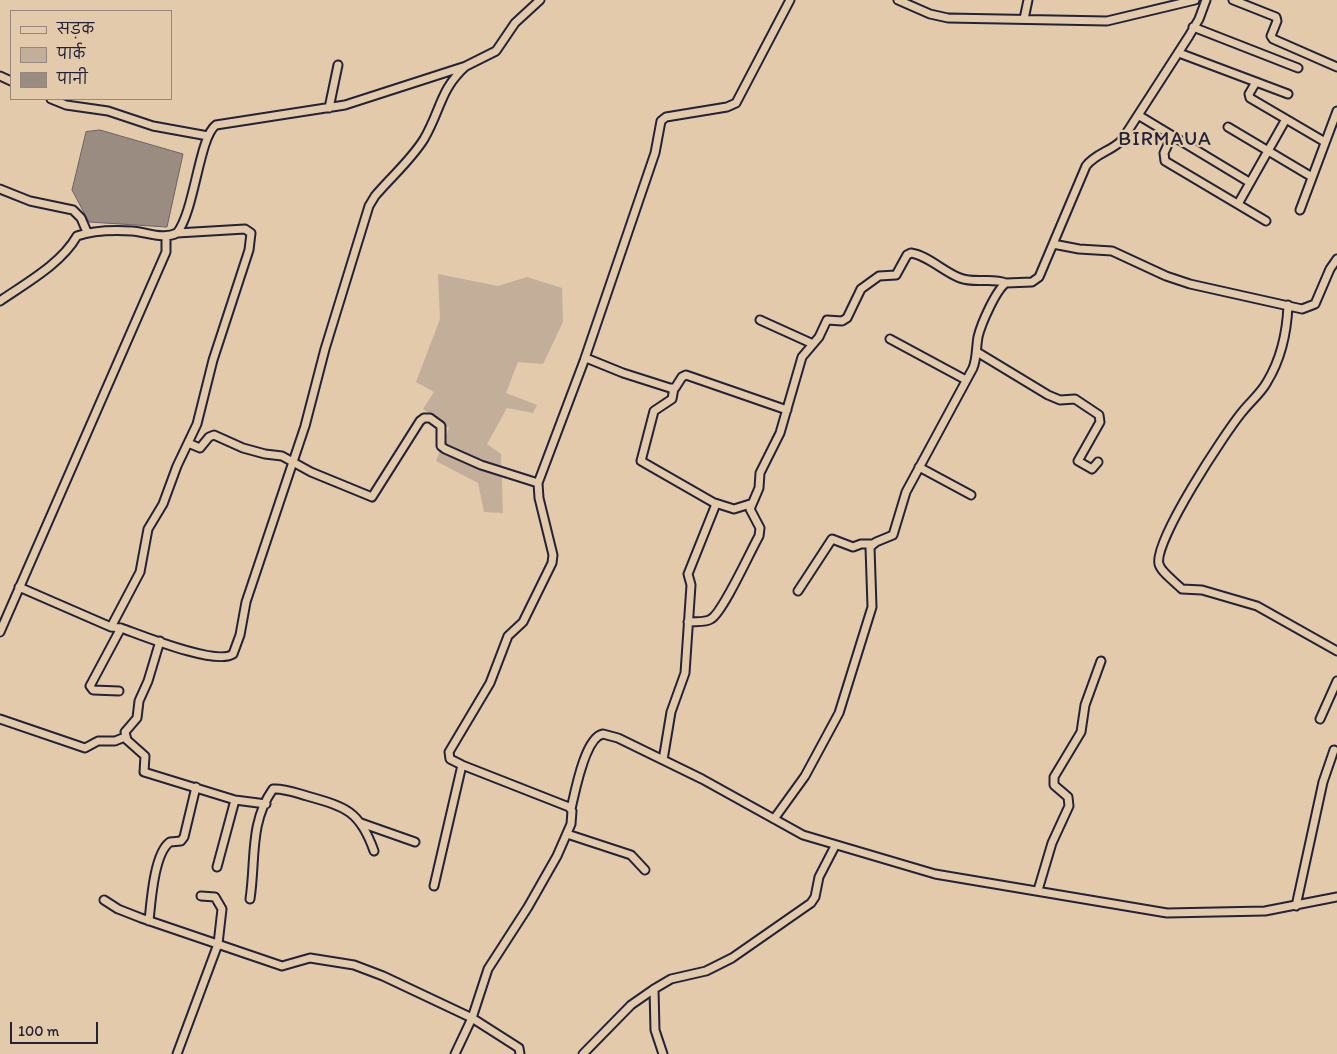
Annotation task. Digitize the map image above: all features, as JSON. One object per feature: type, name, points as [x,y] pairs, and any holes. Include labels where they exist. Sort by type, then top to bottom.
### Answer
[{"type":"street","points":[[178,233],[192,196],[208,136],[213,127],[225,123],[329,108],[364,100],[466,66],[496,50],[515,23],[540,0]]},
{"type":"street","points":[[571,808],[462,765],[450,759],[449,752],[490,683],[508,636],[523,622],[553,560],[538,483],[586,358],[655,153],[661,120],[666,117],[727,107],[736,103],[790,0]]},
{"type":"street","points":[[898,0],[940,17],[1107,21],[1195,0]]},
{"type":"street","points":[[1024,19],[1028,0]]},
{"type":"street","points":[[688,622],[710,620],[726,602],[729,590],[760,532],[750,511],[750,504],[759,488],[759,475],[780,433],[799,362],[804,352],[819,337],[827,320],[847,318],[859,291],[879,276],[896,275],[907,255],[911,253],[962,278],[979,282],[995,280],[1006,284],[1035,281],[1044,269],[1082,174],[1095,157],[1109,151],[1122,140],[1179,53],[1199,19],[1206,0]]},
{"type":"street","points":[[1233,0],[1274,16],[1276,21],[1272,34],[1273,39],[1337,67]]},
{"type":"street","points":[[1193,27],[1298,68]]},
{"type":"street","points":[[1179,53],[1288,94]]},
{"type":"street","points":[[329,108],[338,65]]},
{"type":"street","points":[[19,587],[111,627],[121,628],[223,658],[233,654],[240,636],[246,602],[294,461],[325,349],[374,198],[422,141],[434,120],[446,87],[466,66]]},
{"type":"street","points":[[1256,82],[1250,97],[1325,142]]},
{"type":"street","points":[[54,100],[66,105],[108,111],[184,134],[208,136]]},
{"type":"street","points":[[1300,210],[1337,111]]},
{"type":"street","points":[[1138,115],[1249,182]]},
{"type":"street","points":[[1238,204],[1286,119]]},
{"type":"street","points":[[1228,127],[1267,152],[1312,177]]},
{"type":"street","points":[[1172,136],[1164,153],[1165,161],[1266,221]]},
{"type":"street","points":[[0,189],[30,201],[73,210],[81,218],[87,232]]},
{"type":"street","points":[[0,301],[47,268],[74,243],[78,236],[87,232],[132,231],[166,237],[178,233],[245,229],[251,233],[249,250],[213,360],[199,419],[163,504],[148,529],[140,572],[111,627]]},
{"type":"street","points":[[0,632],[166,252],[166,237]]},
{"type":"street","points":[[1053,244],[1079,249],[1112,250],[1176,280],[1302,308],[1312,307],[1337,258]]},
{"type":"street","points":[[798,591],[832,539],[852,548],[861,544],[872,544],[893,535],[904,499],[919,467],[975,363],[982,325],[998,292],[1006,284]]},
{"type":"street","points":[[1288,305],[1286,335],[1271,375],[1233,425],[1186,495],[1160,550],[1158,563],[1182,589],[1202,590],[1257,606],[1337,650]]},
{"type":"street","points":[[760,320],[813,344]]},
{"type":"street","points":[[890,339],[966,380]]},
{"type":"street","points":[[977,352],[1048,395],[1060,400],[1075,399],[1099,414],[1100,422],[1078,460],[1092,469],[1098,462]]},
{"type":"street","points":[[586,358],[623,373],[674,388]]},
{"type":"street","points":[[750,504],[734,509],[715,502],[641,461],[654,412],[672,399],[674,388],[682,377],[686,375],[787,410]]},
{"type":"street","points":[[188,443],[200,448],[209,437],[214,435],[243,448],[282,456],[318,475],[366,496],[374,496],[383,476],[388,473],[420,422],[424,418],[430,418],[441,426],[441,446],[445,449],[481,465],[538,483]]},
{"type":"street","points":[[919,467],[971,495]]},
{"type":"street","points":[[663,760],[671,712],[685,673],[691,583],[688,572],[715,502]]},
{"type":"street","points":[[774,819],[805,776],[838,713],[872,608],[869,554],[872,544]]},
{"type":"street","points":[[119,691],[93,690],[90,686],[121,628]]},
{"type":"street","points":[[125,737],[127,727],[137,718],[139,701],[148,681],[160,641]]},
{"type":"street","points":[[1038,890],[1052,843],[1069,806],[1068,797],[1054,784],[1054,777],[1081,732],[1085,705],[1101,661]]},
{"type":"street","points":[[1320,718],[1337,681]]},
{"type":"street","points":[[0,719],[86,748],[98,741],[114,741],[125,737]]},
{"type":"street","points":[[455,1054],[472,1018],[488,969],[528,907],[557,856],[567,834],[572,818],[571,808],[580,771],[598,735],[612,736],[663,760],[702,779],[804,835],[835,846],[935,874],[1167,913],[1264,911],[1337,897]]},
{"type":"street","points":[[125,737],[145,756],[145,773],[235,800],[266,804]]},
{"type":"street","points":[[1296,906],[1323,782],[1334,750]]},
{"type":"street","points":[[434,886],[462,765]]},
{"type":"street","points":[[149,921],[155,876],[164,848],[170,842],[181,841],[184,837],[196,787]]},
{"type":"street","points":[[250,899],[254,877],[254,832],[273,788],[340,805],[354,815],[368,832],[374,851]]},
{"type":"street","points":[[216,867],[235,800]]},
{"type":"street","points":[[360,823],[415,842]]},
{"type":"street","points":[[567,834],[631,855],[645,870]]},
{"type":"street","points":[[583,1054],[630,1005],[654,989],[671,979],[706,971],[732,958],[811,903],[815,897],[820,877],[835,846]]},
{"type":"street","points":[[177,1054],[218,944],[222,908],[215,897],[201,896]]},
{"type":"street","points":[[104,900],[118,909],[149,921],[282,966],[310,958],[354,965],[383,976],[472,1018],[523,1053]]},
{"type":"street","points":[[654,989],[654,1030],[663,1054]]},
{"type":"green space","points":[[438,274],[498,286],[527,277],[562,288],[563,322],[543,364],[518,362],[506,393],[537,405],[533,413],[507,408],[487,444],[501,454],[503,513],[484,512],[478,483],[436,461],[449,428],[423,409],[434,392],[416,382],[440,319]]},
{"type":"water","points":[[100,130],[183,154],[167,227],[89,222],[72,190],[86,132]]},
{"type":"district","name":"BIRMAUA","points":[[1165,140]]}]
